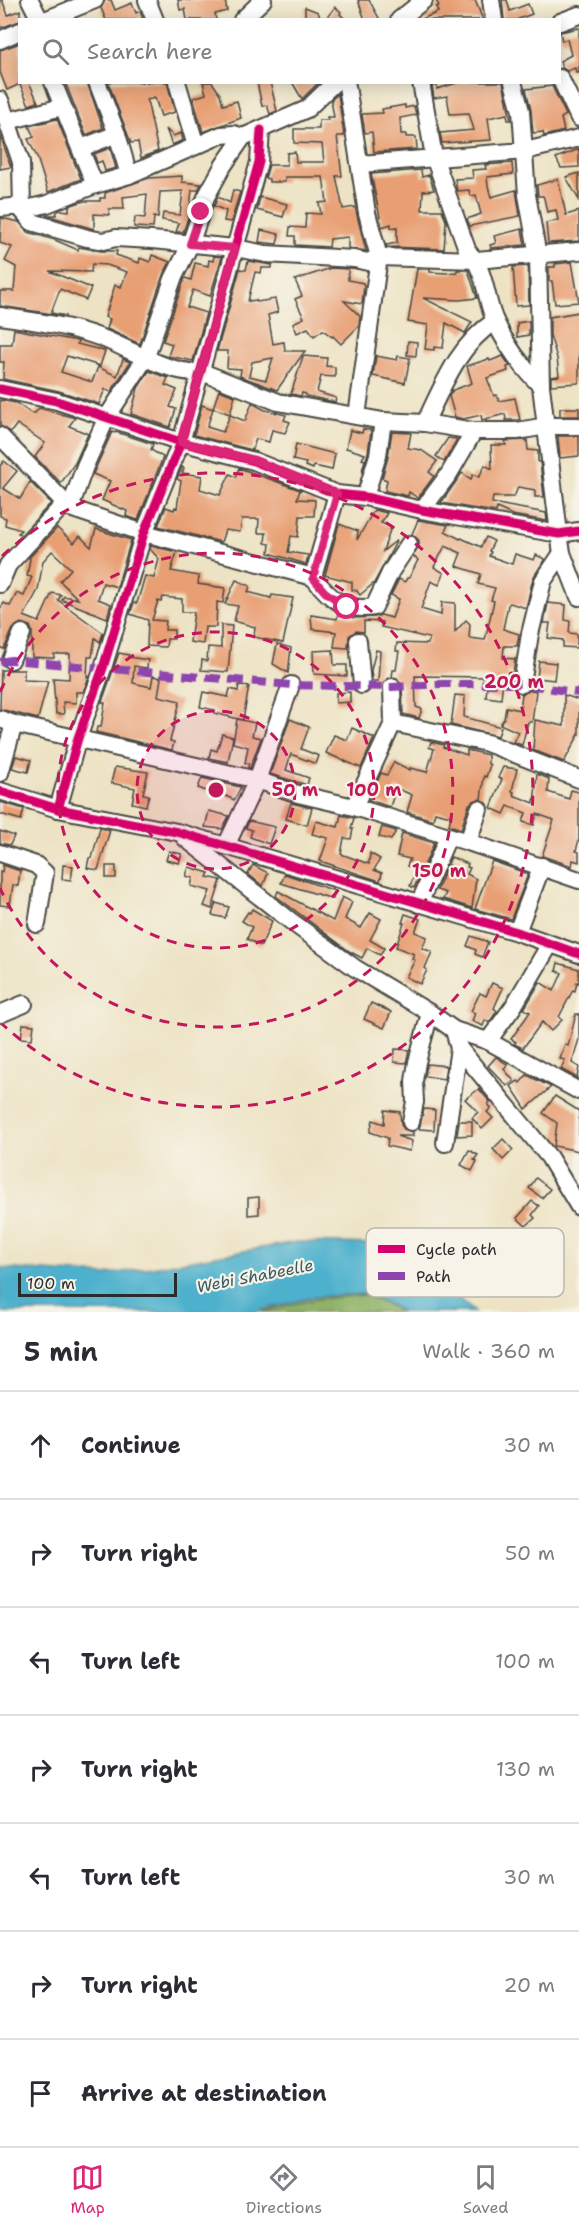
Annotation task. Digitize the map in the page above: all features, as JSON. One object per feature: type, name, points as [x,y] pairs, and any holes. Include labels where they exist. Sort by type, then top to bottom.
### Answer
[{"type":"street","points":[[30,0],[39,18]]},
{"type":"street","points":[[55,18],[70,15],[95,0]]},
{"type":"street","points":[[147,0],[154,18]]},
{"type":"street","points":[[244,18],[263,0]]},
{"type":"street","points":[[491,0],[494,18]]},
{"type":"street","points":[[401,14],[422,2]]},
{"type":"street","points":[[561,22],[579,15]]},
{"type":"street","points":[[0,40],[18,32]]},
{"type":"street","points":[[561,80],[579,118]]},
{"type":"street","points":[[54,84],[95,185]]},
{"type":"street","points":[[98,84],[117,134],[129,175]]},
{"type":"street","points":[[178,84],[196,146]]},
{"type":"street","points":[[421,84],[434,157],[468,252],[476,260],[495,321],[522,367],[541,386]]},
{"type":"street","points":[[514,84],[521,111],[527,195],[538,256],[541,386],[559,534],[562,553],[579,597]]},
{"type":"street","points":[[0,584],[4,563],[68,505],[107,417],[146,357],[173,279],[190,244],[206,197],[243,137],[307,109],[344,85],[367,213],[379,257],[357,416]]},
{"type":"street","points":[[0,100],[21,162],[23,208],[32,222],[87,238],[103,241],[116,238],[152,240],[235,248],[266,254],[354,259],[368,262],[379,257],[476,260],[579,251]]},
{"type":"street","points":[[8,121],[62,107]]},
{"type":"street","points":[[58,809],[78,738],[103,668],[144,533],[181,442],[202,372],[259,162],[261,130]]},
{"type":"street","points":[[81,148],[117,134]]},
{"type":"street","points":[[0,208],[23,208],[47,204],[95,185],[129,175],[221,135],[234,134],[243,137]]},
{"type":"street","points":[[360,164],[525,151],[579,138]]},
{"type":"street","points":[[0,316],[78,330],[101,337],[189,374],[202,372],[278,402],[383,421],[425,423],[474,431],[516,431],[547,426],[579,426]]},
{"type":"street","points":[[425,423],[463,349],[480,330],[495,321]]},
{"type":"street","points":[[0,389],[57,401],[181,442],[254,460],[337,494],[365,497],[422,510],[559,534],[579,531]]},
{"type":"street","points":[[365,497],[378,455],[383,421]]},
{"type":"street","points":[[422,510],[449,474],[474,431]]},
{"type":"street","points":[[0,436],[68,505],[144,533],[313,578],[325,592],[347,607],[360,609],[374,607],[391,571],[409,544]]},
{"type":"street","points":[[313,578],[337,494]]},
{"type":"street","points":[[522,684],[530,634],[543,581],[562,553]]},
{"type":"street","points":[[11,660],[22,633]]},
{"type":"street","points":[[358,641],[362,685]]},
{"type":"street","points":[[226,846],[257,780],[291,685]]},
{"type":"street","points":[[354,807],[393,723],[392,687]]},
{"type":"street","points":[[0,773],[7,721],[257,780],[298,794],[354,807],[468,842],[579,880]]},
{"type":"street","points":[[393,723],[487,743],[579,779]]},
{"type":"street","points":[[0,791],[58,809],[177,832],[516,932],[579,954]]},
{"type":"street","points":[[468,842],[479,809]]},
{"type":"street","points":[[177,832],[355,968],[430,1012],[454,1030],[488,1041],[544,1074],[579,1091]]},
{"type":"street","points":[[418,904],[448,837]]},
{"type":"street","points":[[0,853],[36,865],[45,873],[37,924]]},
{"type":"street","points":[[516,932],[542,866]]},
{"type":"street","points":[[488,1041],[513,1007],[550,944]]},
{"type":"street","points":[[0,1014],[24,1004]]},
{"type":"street","points":[[411,1122],[415,1102],[414,1081],[417,1062],[430,1012]]},
{"type":"street","points":[[445,1143],[459,1048],[454,1030]]},
{"type":"street","points":[[459,1048],[549,1157],[579,1207]]},
{"type":"green space","points":[[366,1295],[401,1312],[261,1312],[315,1299]]},
{"type":"water","name":"Webi Shabeelle","points":[[296,1242],[366,1244],[366,1294],[314,1297],[254,1312],[0,1312],[0,1268],[106,1275]]},
{"type":"water","points":[[373,1297],[457,1297],[475,1312],[404,1312]]},
{"type":"building","points":[[0,0],[2,0],[8,15],[20,10],[20,18],[18,22],[0,28]]},
{"type":"building","points":[[105,0],[111,0],[115,10],[132,3],[136,13],[140,11],[142,18],[105,18],[101,8]]},
{"type":"building","points":[[178,0],[225,0],[227,11],[215,14],[216,18],[187,18],[185,9],[180,10]]},
{"type":"building","points":[[358,0],[369,0],[379,18],[364,18]]},
{"type":"building","points":[[436,0],[475,0],[482,18],[424,18],[438,12],[436,7],[439,6]]},
{"type":"building","points":[[502,0],[507,0],[510,11],[528,4],[532,14],[521,18],[504,18]]},
{"type":"building","points":[[305,7],[318,12],[320,18],[307,18]]},
{"type":"building","points":[[335,7],[344,18],[327,18]]},
{"type":"building","points":[[579,28],[579,73],[576,73],[575,68],[567,71],[562,68],[561,60],[571,55],[567,39],[562,41],[561,32]]},
{"type":"building","points":[[18,44],[18,84],[20,84],[7,90],[0,72],[0,50]]},
{"type":"building","points":[[20,84],[30,84],[38,102],[29,105]]},
{"type":"building","points":[[66,84],[88,84],[103,128],[86,135]]},
{"type":"building","points":[[109,84],[168,84],[175,112],[161,116],[155,98],[147,100],[158,151],[141,158],[138,142],[131,143]]},
{"type":"building","points":[[204,84],[213,84],[220,94],[223,105],[237,101],[241,118],[203,132],[193,98],[206,94]]},
{"type":"building","points":[[257,84],[270,84],[277,111],[270,114],[267,105],[262,106]]},
{"type":"building","points":[[293,84],[317,84],[302,99]]},
{"type":"building","points":[[453,84],[503,84],[511,120],[508,120],[507,114],[488,118],[491,140],[442,143],[440,133],[474,130],[469,113],[450,114],[447,96],[434,98],[432,86],[437,85],[437,89]]},
{"type":"building","points":[[552,86],[566,115],[561,118],[564,131],[544,136],[543,132],[533,133],[526,89]]},
{"type":"building","points":[[338,94],[344,136],[337,136],[342,176],[336,176],[343,209],[355,207],[366,251],[348,248],[348,237],[330,239],[329,247],[295,245],[295,236],[289,236],[290,227],[305,228],[306,213],[321,214],[319,203],[327,202],[323,177],[285,177],[285,182],[269,182],[269,179],[265,178],[269,165],[287,165],[287,153],[295,152],[296,162],[324,162],[322,144],[294,143],[294,129],[319,129],[319,120],[334,117],[331,100]]},
{"type":"building","points":[[405,105],[405,108],[414,106],[416,115],[400,118],[401,134],[406,134],[406,137],[416,137],[417,149],[374,152],[372,132],[365,133],[362,114],[383,113],[382,109]]},
{"type":"building","points":[[57,119],[81,179],[48,192],[37,157],[28,139],[34,137],[29,126]]},
{"type":"building","points":[[166,129],[173,136],[181,133],[183,140],[172,145]]},
{"type":"building","points":[[0,134],[11,167],[0,169]]},
{"type":"building","points":[[110,148],[116,168],[105,171],[102,161],[97,163],[94,154]]},
{"type":"building","points":[[579,149],[579,167],[561,168],[556,158]]},
{"type":"building","points":[[512,163],[513,174],[487,177],[488,186],[491,197],[516,190],[520,216],[470,226],[467,219],[481,214],[476,195],[471,196],[469,190],[457,191],[455,179],[473,178],[472,170],[486,169],[485,165]]},
{"type":"building","points":[[421,170],[422,177],[429,175],[434,190],[423,191],[422,210],[442,210],[446,221],[444,249],[387,247],[386,245],[397,243],[397,227],[391,228],[391,224],[382,227],[371,174]]},
{"type":"building","points":[[579,173],[579,200],[566,177]]},
{"type":"building","points":[[182,176],[182,182],[201,184],[198,190],[192,190],[189,215],[183,232],[176,232],[179,223],[162,220],[163,213],[180,215],[183,191],[160,192],[158,218],[154,217],[153,228],[134,227],[135,217],[145,218],[147,194],[123,197],[124,209],[109,209],[109,215],[94,214],[94,229],[46,215],[56,215],[60,210],[69,211],[69,206],[84,201],[100,201],[100,198],[105,198],[105,193],[149,178]]},
{"type":"building","points":[[558,179],[566,215],[579,211],[579,241],[548,243],[546,223],[558,220],[556,210],[547,212],[543,196],[538,196],[537,185]]},
{"type":"building","points":[[233,190],[240,192],[231,222],[224,221],[226,211],[214,206],[218,197],[230,203]]},
{"type":"building","points":[[260,197],[287,204],[283,217],[257,210]]},
{"type":"building","points":[[1,218],[19,222],[28,232],[78,250],[79,247],[117,251],[116,255],[139,263],[140,258],[150,262],[152,255],[170,262],[163,275],[140,344],[107,329],[110,319],[105,317],[115,285],[121,287],[127,272],[107,265],[92,264],[91,272],[49,271],[91,288],[86,300],[60,289],[51,313],[66,316],[0,306],[0,291],[14,291],[16,267],[5,261],[12,247],[0,243]]},
{"type":"building","points":[[522,229],[525,245],[491,248],[490,245],[496,243],[494,236]]},
{"type":"building","points":[[261,230],[279,234],[277,244],[259,242]]},
{"type":"building","points":[[214,256],[222,257],[210,296],[193,290],[187,307],[206,313],[193,361],[168,356],[172,344],[163,341],[185,278],[191,280],[195,263],[208,266],[209,260],[213,261]]},
{"type":"building","points":[[248,261],[272,265],[272,268],[262,268],[261,273],[255,272],[248,301],[275,299],[278,312],[268,315],[273,344],[284,342],[285,351],[305,351],[277,390],[240,376],[241,369],[227,368],[228,351],[217,351],[240,269],[246,270]],"holes":[[[273,358],[266,380],[249,376],[252,362]]]},
{"type":"building","points":[[572,262],[579,302],[555,304],[552,281],[549,281],[549,267]]},
{"type":"building","points":[[528,266],[529,305],[516,306],[513,267]]},
{"type":"building","points":[[331,268],[348,269],[348,280],[363,283],[364,286],[362,304],[344,301],[360,316],[359,326],[341,344],[323,330],[314,336],[308,328],[297,333],[293,323],[304,318],[295,299],[302,296],[295,280]]},
{"type":"building","points":[[417,269],[446,273],[468,270],[477,298],[459,300],[423,298],[472,322],[465,333],[446,323],[443,348],[425,349],[428,325],[408,322]]},
{"type":"building","points":[[579,312],[579,381],[578,383],[551,385],[551,377],[559,376],[557,358],[550,335],[550,317]]},
{"type":"building","points":[[529,321],[529,335],[517,337],[517,323]]},
{"type":"building","points":[[14,329],[78,341],[77,344],[105,351],[100,366],[67,356],[61,372],[92,382],[98,367],[117,376],[123,359],[130,362],[111,392],[105,389],[99,404],[59,391],[3,379],[4,362],[0,362],[0,344],[12,344]]},
{"type":"building","points":[[408,341],[417,342],[416,356],[407,355]]},
{"type":"building","points":[[303,356],[327,358],[326,366],[335,367],[335,377],[321,376],[317,392],[336,398],[335,402],[306,396],[302,393],[301,396],[291,394]]},
{"type":"building","points":[[376,356],[397,360],[398,356],[410,358],[405,383],[373,376]]},
{"type":"building","points":[[503,356],[510,366],[507,367],[508,371],[487,378],[494,396],[497,395],[499,401],[515,398],[520,420],[506,420],[505,414],[482,420],[481,415],[464,419],[455,417],[449,396],[453,390],[472,383],[467,366]]},
{"type":"building","points":[[149,371],[168,378],[165,385],[177,390],[170,407],[176,409],[170,427],[131,414],[138,388]]},
{"type":"building","points":[[219,390],[235,396],[230,414],[213,408]]},
{"type":"building","points":[[0,400],[16,403],[31,413],[35,413],[39,408],[75,418],[69,426],[88,434],[75,463],[61,483],[35,457],[45,443],[17,424],[11,432],[0,426]]},
{"type":"building","points":[[252,403],[265,410],[286,415],[284,420],[290,422],[285,433],[272,430],[269,442],[256,439],[252,450],[194,435],[202,405],[213,409],[207,427],[223,432],[230,415],[245,421]]},
{"type":"building","points":[[560,408],[579,408],[579,416],[560,416]]},
{"type":"building","points":[[363,429],[371,430],[368,453],[362,471],[365,460],[362,459],[365,454],[346,448],[350,430],[362,433]]},
{"type":"building","points":[[112,432],[153,444],[151,450],[163,457],[138,520],[126,516],[127,511],[102,500],[110,481],[93,474]]},
{"type":"building","points":[[392,432],[411,433],[408,448],[421,450],[437,461],[429,472],[434,476],[418,498],[409,492],[408,496],[385,491],[387,480],[382,478]]},
{"type":"building","points":[[558,436],[579,436],[579,456],[560,458]]},
{"type":"building","points":[[448,438],[457,439],[444,462],[436,456]]},
{"type":"building","points":[[527,440],[528,450],[538,451],[544,497],[535,497],[535,490],[518,487],[514,497],[493,497],[492,503],[546,513],[547,521],[512,515],[497,508],[496,512],[441,503],[462,473],[471,479],[473,474],[479,477],[485,465],[492,469],[491,445],[506,445],[505,441]]},
{"type":"building","points":[[296,444],[335,454],[332,470],[314,466],[313,469],[305,466],[306,463],[293,460]]},
{"type":"building","points":[[4,461],[17,471],[3,488],[20,499],[30,482],[51,503],[21,535],[18,533],[21,530],[5,525],[6,518],[0,516],[0,466]]},
{"type":"building","points":[[182,467],[184,468],[182,473],[202,476],[200,489],[220,495],[230,474],[236,477],[239,468],[300,490],[297,499],[315,500],[314,516],[300,516],[298,537],[291,536],[288,552],[308,555],[306,564],[269,553],[270,544],[265,543],[266,533],[258,533],[259,519],[242,519],[240,532],[225,530],[221,542],[158,526],[166,507],[174,510],[175,507],[177,508],[181,481],[177,479]]},
{"type":"building","points":[[374,510],[387,513],[381,523],[391,527],[383,551],[397,540],[374,583],[360,595],[356,590],[352,590],[352,582],[325,575],[339,524],[358,531],[357,540]]},
{"type":"building","points":[[418,520],[448,525],[445,531],[481,547],[486,537],[494,541],[489,556],[512,564],[515,554],[534,560],[536,555],[545,559],[533,578],[526,608],[510,603],[508,605],[503,629],[519,634],[517,646],[504,646],[503,658],[515,659],[513,673],[508,672],[508,679],[503,679],[501,699],[486,697],[488,677],[415,676],[416,707],[422,709],[419,718],[403,714],[402,686],[397,678],[392,677],[393,670],[396,670],[399,651],[396,651],[397,643],[428,644],[429,638],[381,627],[382,622],[364,621],[364,632],[356,631],[349,636],[348,648],[334,647],[336,632],[312,629],[311,615],[337,619],[338,613],[354,618],[381,615],[392,618],[399,599],[391,595],[399,579],[405,582],[409,578],[418,560],[413,556],[419,540],[412,534]],"holes":[[[445,546],[461,553],[456,566],[481,574],[478,584],[495,588],[485,640],[469,638],[470,624],[466,620],[455,632],[455,603],[442,602],[441,615],[421,609],[431,581],[439,585],[444,573],[434,567]]]},
{"type":"building","points":[[57,528],[74,543],[80,536],[91,547],[96,529],[131,540],[117,587],[103,583],[98,599],[111,604],[107,618],[62,600],[64,596],[78,599],[60,581],[71,569],[52,551],[43,561],[38,590],[24,616],[39,622],[52,593],[61,595],[58,600],[103,633],[100,642],[95,638],[92,657],[88,657],[87,677],[89,677],[83,692],[76,692],[76,703],[63,702],[64,714],[56,714],[53,678],[69,679],[70,654],[54,654],[54,658],[32,657],[32,631],[30,626],[21,623],[13,629],[4,649],[1,648],[0,609],[4,603],[10,606],[17,593],[24,596],[32,577],[27,576],[29,558]]},
{"type":"building","points":[[151,546],[177,552],[171,571],[199,576],[198,584],[225,588],[223,603],[217,602],[216,627],[205,627],[203,644],[190,642],[194,612],[182,612],[182,599],[163,597],[161,602],[158,601],[152,620],[166,621],[165,630],[174,630],[174,639],[167,639],[166,647],[147,646],[148,620],[130,614],[134,603],[137,603],[145,576],[154,578],[159,559],[150,549]]},
{"type":"building","points":[[236,580],[250,586],[248,592],[271,598],[272,595],[293,598],[283,643],[254,637],[255,627],[234,621],[238,606],[225,604]]},
{"type":"building","points":[[548,603],[566,605],[565,620],[570,621],[569,633],[577,634],[577,648],[563,647],[563,640],[548,638],[550,623],[544,623]]},
{"type":"building","points":[[221,625],[232,626],[228,672],[201,670],[202,660],[207,661],[208,647],[221,648]]},
{"type":"building","points":[[277,644],[291,648],[288,673],[273,664]]},
{"type":"building","points":[[333,650],[334,665],[347,665],[347,676],[314,674],[313,651]]},
{"type":"building","points":[[376,650],[380,651],[378,681],[372,681],[371,670]]},
{"type":"building","points":[[119,653],[148,660],[147,668],[134,666],[133,683],[151,687],[153,676],[161,678],[158,696],[180,701],[170,741],[174,742],[172,750],[96,732],[97,727],[101,727],[105,703],[102,702]]},
{"type":"building","points":[[539,661],[556,663],[554,680],[537,678]]},
{"type":"building","points":[[1,670],[24,670],[24,680],[48,681],[38,719],[0,709]]},
{"type":"building","points":[[239,685],[249,686],[243,720],[200,707],[203,692],[228,697],[230,689],[238,691]]},
{"type":"building","points":[[531,690],[536,691],[532,722],[528,722],[522,745],[513,742],[518,732],[500,724],[504,719],[506,707],[520,710],[522,694]]},
{"type":"building","points":[[350,692],[350,702],[336,703],[336,693]]},
{"type":"building","points":[[455,695],[465,696],[464,717],[501,727],[498,736],[451,725]]},
{"type":"building","points":[[564,695],[579,700],[579,734],[564,762],[533,750],[535,720],[564,726]]},
{"type":"building","points":[[237,719],[255,723],[252,736],[261,738],[250,768],[249,763],[245,763],[248,747],[233,743]]},
{"type":"building","points":[[290,719],[309,727],[301,749],[319,756],[316,764],[291,754],[286,770],[309,778],[307,785],[270,774]]},
{"type":"building","points":[[352,728],[374,738],[361,768],[326,753],[334,735],[347,740]]},
{"type":"building","points":[[222,734],[233,737],[228,762],[209,758],[211,749],[217,751]]},
{"type":"building","points":[[431,742],[467,755],[467,750],[488,755],[490,765],[486,777],[484,776],[481,799],[469,805],[461,829],[449,825],[451,816],[435,812],[433,820],[407,812],[412,795],[396,788],[390,807],[369,800],[381,773],[387,775],[394,762],[410,770],[410,768],[427,772],[434,749],[429,747]]},
{"type":"building","points":[[16,756],[31,760],[28,772],[12,768]]},
{"type":"building","points":[[115,767],[148,772],[143,794],[149,795],[146,806],[132,803],[135,788],[111,783]]},
{"type":"building","points":[[503,767],[517,769],[513,795],[534,803],[537,774],[549,779],[548,792],[569,799],[571,790],[579,792],[579,839],[576,851],[579,852],[579,862],[573,860],[572,866],[542,856],[554,820],[537,814],[534,825],[523,822],[526,813],[508,806],[504,814],[491,808],[502,779],[498,778]]},
{"type":"building","points":[[202,778],[241,787],[234,800],[198,788]]},
{"type":"building","points":[[0,802],[24,809],[21,820],[0,814]]},
{"type":"building","points":[[291,803],[312,808],[307,825],[286,819]]},
{"type":"building","points":[[209,811],[229,816],[222,829],[205,827]]},
{"type":"building","points":[[341,815],[354,818],[351,839],[344,838],[341,854],[369,864],[370,853],[380,859],[374,870],[382,873],[380,881],[320,861],[328,838],[312,834],[316,821],[338,827]]},
{"type":"building","points":[[249,821],[275,827],[269,844],[250,837],[252,830],[246,828]]},
{"type":"building","points":[[382,827],[396,831],[391,840],[379,837]]},
{"type":"building","points":[[100,828],[110,830],[98,870],[87,868],[89,858],[92,858]]},
{"type":"building","points":[[0,831],[14,836],[10,845],[0,843]]},
{"type":"building","points":[[402,833],[434,843],[414,888],[410,886],[417,869],[407,866],[410,859],[397,856]]},
{"type":"building","points":[[169,851],[182,854],[179,863],[166,860]]},
{"type":"building","points":[[451,857],[468,864],[467,867],[470,868],[467,874],[476,879],[472,908],[443,899],[446,893],[437,890]]},
{"type":"building","points":[[492,861],[528,874],[511,919],[475,909]]},
{"type":"building","points":[[3,865],[20,871],[18,886],[13,885],[10,906],[0,905],[0,871],[2,872]]},
{"type":"building","points":[[63,865],[73,866],[71,880],[62,879]]},
{"type":"building","points":[[253,865],[268,873],[263,886],[248,874]]},
{"type":"building","points":[[106,866],[116,866],[116,878],[106,878]]},
{"type":"building","points":[[189,867],[209,873],[207,877],[221,880],[212,909],[204,906],[210,891],[191,886],[193,878],[186,876]]},
{"type":"building","points":[[285,874],[335,891],[333,899],[281,883]]},
{"type":"building","points":[[278,891],[333,921],[342,897],[352,902],[345,919],[361,928],[370,913],[381,919],[370,940],[384,948],[380,955],[367,948],[362,958],[349,951],[276,896]]},
{"type":"building","points":[[216,903],[229,907],[225,918],[212,915]]},
{"type":"building","points":[[252,909],[272,921],[261,946],[247,939],[252,927],[242,921]]},
{"type":"building","points":[[405,914],[420,919],[415,932],[427,937],[422,948],[432,952],[420,984],[406,977],[415,960],[412,958],[414,954],[396,947]]},
{"type":"building","points":[[471,936],[488,942],[482,957],[475,954],[476,950],[467,946]]},
{"type":"building","points":[[558,963],[579,969],[579,983],[577,982],[575,991],[573,990],[559,1017],[562,1020],[551,1031],[542,1022],[523,1048],[514,1044],[516,1042],[511,1039],[530,1012],[524,1009],[540,982],[554,991],[562,973],[556,971]]},
{"type":"building","points":[[492,983],[503,988],[494,1008],[497,1011],[489,1023],[485,1020],[483,1026],[472,1021],[475,1013],[471,1011],[480,993],[486,996]]},
{"type":"building","points":[[371,1003],[391,1012],[384,1028],[364,1019]]},
{"type":"building","points":[[576,1014],[579,1014],[579,1039],[572,1063],[579,1067],[577,1078],[561,1069],[565,1060],[560,1059],[565,1044],[568,1046]]},
{"type":"building","points":[[23,1024],[34,1025],[32,1039],[21,1038]]},
{"type":"building","points":[[395,1049],[409,1050],[406,1063],[394,1062]]},
{"type":"building","points":[[496,1057],[508,1065],[504,1069],[514,1081],[507,1086],[488,1066]]},
{"type":"building","points":[[427,1064],[446,1066],[444,1079],[425,1076]]},
{"type":"building","points":[[527,1075],[551,1087],[526,1109],[511,1086],[518,1081],[520,1083]]},
{"type":"building","points":[[479,1089],[490,1102],[488,1104],[491,1108],[487,1112],[493,1118],[482,1129],[472,1118],[478,1112],[465,1099]]},
{"type":"building","points":[[555,1096],[579,1111],[579,1151],[554,1146],[557,1123],[543,1113]]},
{"type":"building","points":[[424,1109],[435,1110],[434,1130],[419,1129]]},
{"type":"building","points":[[385,1110],[400,1112],[401,1125],[404,1129],[413,1132],[413,1136],[397,1136],[412,1141],[410,1151],[387,1146],[388,1138],[370,1132],[373,1120],[384,1124]]},
{"type":"building","points":[[459,1121],[472,1121],[472,1135],[457,1136]]},
{"type":"building","points":[[503,1139],[513,1150],[503,1160],[493,1149]]},
{"type":"building","points":[[469,1150],[478,1155],[474,1160],[477,1161],[472,1171],[461,1165]]},
{"type":"building","points":[[536,1178],[550,1189],[542,1198],[529,1188]]},
{"type":"building","points":[[259,1197],[259,1214],[248,1215],[248,1198]]},
{"type":"building","points":[[532,1201],[539,1206],[532,1215],[535,1218],[526,1226],[517,1218]]},
{"type":"marked path","points":[[0,662],[11,660],[291,685],[392,687],[441,684],[522,684],[579,693]]},
{"type":"cycle path","points":[[58,809],[78,738],[103,668],[144,533],[181,442],[259,162],[261,130]]},
{"type":"cycle path","points":[[0,389],[57,401],[181,442],[254,461],[337,494],[365,497],[422,510],[559,534],[579,531]]},
{"type":"cycle path","points":[[0,791],[58,809],[177,832],[517,932],[579,954]]},
{"type":"route","points":[[201,212],[190,244],[235,248],[181,442],[254,460],[337,494],[313,578],[325,592],[347,607]]}]
